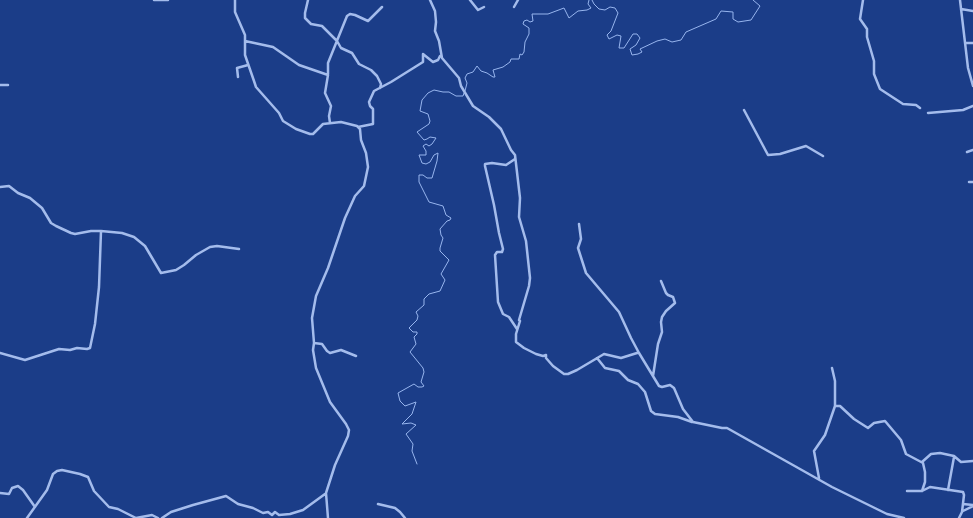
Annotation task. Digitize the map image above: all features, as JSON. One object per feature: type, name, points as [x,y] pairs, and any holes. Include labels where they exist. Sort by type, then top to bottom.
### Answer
[{"type":"street","points":[[154,0],[168,0]]},
{"type":"street","points":[[235,0],[235,9],[245,35],[245,55],[256,88],[279,113],[285,123],[296,129],[311,134],[323,124],[341,122],[358,127],[373,124],[373,109],[370,106],[369,101],[373,93],[423,62],[423,54],[433,62],[438,60],[440,55],[439,42],[435,31],[435,11],[430,0]]},
{"type":"street","points":[[308,0],[305,18],[311,24],[322,26],[337,41],[341,48],[354,54],[359,64],[371,70],[382,84],[385,85]]},
{"type":"street","points":[[470,0],[478,10],[484,7]]},
{"type":"street","points":[[514,7],[518,0]]},
{"type":"street","points":[[863,0],[860,19],[867,29],[867,37],[874,61],[874,74],[880,89],[903,104],[916,105],[920,108]]},
{"type":"street","points":[[960,0],[967,62],[973,86]]},
{"type":"street","points":[[330,123],[329,116],[331,106],[325,93],[329,76],[328,63],[347,16],[350,14],[355,15],[368,21],[382,7]]},
{"type":"street","points":[[961,9],[973,11]]},
{"type":"street","points":[[245,41],[273,47],[299,65],[328,74]]},
{"type":"street","points":[[965,43],[973,43]]},
{"type":"street","points":[[440,55],[459,78],[461,86],[473,106],[489,117],[501,129],[509,147],[515,155],[518,168],[518,187],[520,198],[519,217],[526,241],[530,271],[529,286],[515,338],[516,342],[536,354],[543,356],[546,355],[546,358],[551,365],[563,374],[568,374],[577,370],[605,354],[622,358],[639,353]]},
{"type":"street","points":[[967,62],[973,62]]},
{"type":"street","points":[[238,77],[238,68],[248,65]]},
{"type":"street","points":[[380,88],[382,84]]},
{"type":"street","points":[[0,85],[8,85]]},
{"type":"street","points":[[928,113],[963,110],[973,106]]},
{"type":"street","points":[[744,110],[768,155],[780,154],[806,146],[823,156]]},
{"type":"street","points":[[328,518],[326,493],[335,465],[347,439],[349,430],[330,402],[316,368],[313,350],[314,342],[312,318],[316,296],[328,268],[345,218],[355,196],[363,187],[367,174],[368,167],[366,153],[358,127]]},
{"type":"street","points":[[967,152],[973,150]]},
{"type":"street","points":[[515,159],[506,165],[492,163],[486,164],[485,166],[503,249],[502,252],[496,252],[495,255],[498,302],[503,314],[509,317],[518,329]]},
{"type":"street","points":[[0,186],[9,186],[18,193],[35,201],[42,208],[51,223],[63,230],[75,234],[91,231],[126,234],[139,240],[148,251],[161,273],[176,270],[196,255],[214,246],[239,249]]},
{"type":"street","points":[[579,224],[580,239],[578,248],[586,274],[619,312],[639,353],[660,387],[670,385],[673,387],[683,409],[693,422]]},
{"type":"street","points":[[0,352],[29,360],[59,349],[70,350],[90,348],[95,324],[99,287],[101,231]]},
{"type":"street","points":[[653,376],[658,344],[662,332],[661,319],[666,311],[675,304],[673,297],[667,294],[661,281]]},
{"type":"street","points":[[314,342],[322,344],[327,352],[330,353],[341,350],[356,356]]},
{"type":"street","points":[[596,358],[605,368],[619,371],[628,380],[638,384],[645,392],[651,411],[655,414],[678,417],[693,422],[726,428],[885,513],[894,517],[904,518]]},
{"type":"street","points":[[819,479],[814,451],[825,435],[835,406],[835,381],[832,368]]},
{"type":"street","points":[[835,406],[840,406],[853,419],[868,428],[874,424],[884,421],[901,440],[906,454],[922,462],[925,472],[922,491]]},
{"type":"street","points":[[922,462],[934,453],[954,456],[961,462],[973,461]]},
{"type":"street","points":[[948,490],[954,456]]},
{"type":"street","points":[[27,518],[47,490],[54,474],[57,471],[62,470],[88,477],[94,491],[109,507],[118,509],[136,518],[152,515],[158,518]]},
{"type":"street","points":[[924,485],[964,492],[962,512],[959,518]]},
{"type":"street","points":[[0,494],[9,494],[12,488],[18,486],[23,490],[35,507]]},
{"type":"street","points":[[907,491],[922,491],[929,487]]},
{"type":"street","points":[[162,518],[171,512],[226,496],[238,504],[253,508],[263,513],[268,512],[272,515],[274,512],[281,515],[290,514],[303,510],[326,493]]},
{"type":"street","points":[[378,504],[395,508],[405,518]]},
{"type":"street","points":[[963,504],[973,506]]},
{"type":"street","points":[[962,512],[973,506]]},
{"type":"waterway","points":[[465,91],[467,83],[465,78],[467,74],[473,72],[477,66],[481,71],[495,77],[493,70],[503,67],[510,62],[511,59],[519,59],[520,54],[522,55],[524,52],[525,42],[529,34],[529,28],[523,24],[524,21],[527,20],[530,22],[533,21],[532,14],[548,14],[564,8],[569,18],[578,11],[591,8],[588,4],[589,0]]},
{"type":"waterway","points":[[592,0],[599,9],[605,10],[610,7],[615,8],[618,13],[611,31],[607,35],[609,39],[617,35],[621,36],[619,48],[624,48],[633,34],[637,34],[640,38],[636,45],[630,49],[632,55],[642,52],[640,49],[657,41],[665,39],[672,42],[681,40],[686,32],[716,19],[721,11],[733,12],[733,19],[738,22],[751,20],[760,6],[753,0]]},
{"type":"waterway","points":[[417,464],[412,451],[413,444],[406,434],[416,425],[411,423],[402,424],[412,414],[416,402],[405,406],[400,401],[398,393],[414,384],[418,387],[424,386],[421,382],[424,372],[423,368],[410,352],[416,344],[414,337],[417,332],[413,332],[409,328],[417,320],[418,316],[416,312],[424,305],[424,299],[429,294],[440,291],[445,280],[441,274],[449,260],[440,251],[443,238],[440,229],[451,218],[446,215],[443,206],[429,202],[419,182],[419,175],[432,178],[438,153],[434,155],[430,162],[426,164],[422,163],[419,155],[426,155],[426,151],[423,146],[426,144],[429,146],[436,138],[430,137],[424,140],[417,132],[429,124],[430,121],[428,114],[420,111],[422,100],[428,93],[434,90],[449,92],[456,96],[463,96],[464,93]]}]
